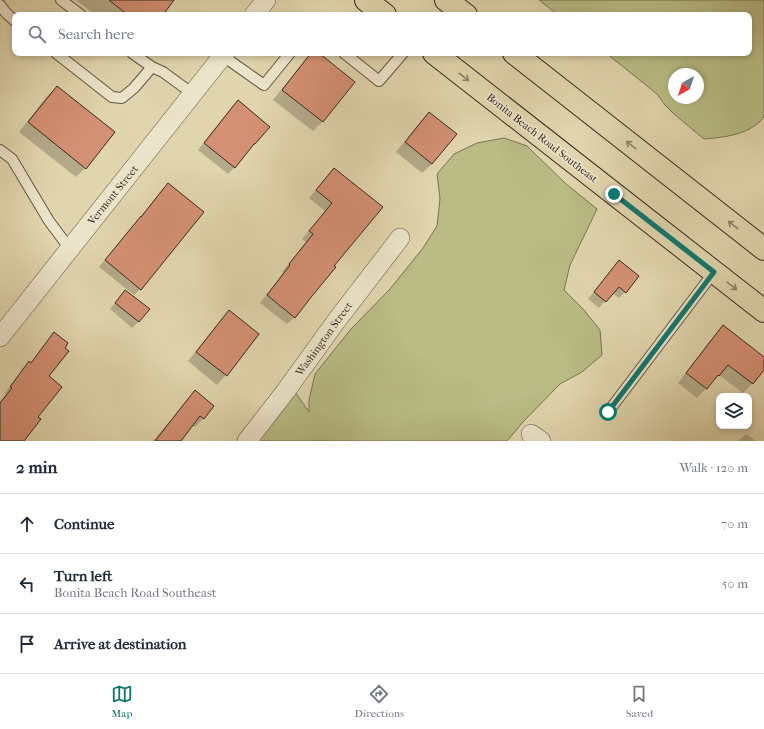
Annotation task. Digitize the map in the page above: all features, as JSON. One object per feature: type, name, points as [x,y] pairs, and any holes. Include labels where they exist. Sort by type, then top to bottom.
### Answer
[{"type":"main road","points":[[366,0],[381,12]]},
{"type":"main road","points":[[446,0],[462,12]]},
{"type":"main road","name":"Bonita Beach Road Southeast","points":[[438,56],[764,311]]},
{"type":"main road","points":[[518,56],[764,249]]},
{"type":"street","points":[[256,12],[266,0]]},
{"type":"street","name":"Vermont Street","points":[[0,336],[222,56]]},
{"type":"street","name":"Washington Street","points":[[247,441],[400,238]]},
{"type":"lane","points":[[61,0],[77,12]]},
{"type":"lane","points":[[0,5],[12,18]]},
{"type":"lane","points":[[60,56],[112,97],[122,98],[134,88],[152,67]]},
{"type":"lane","points":[[136,56],[152,67],[164,72],[193,94]]},
{"type":"lane","points":[[227,56],[264,85],[288,56]]},
{"type":"lane","points":[[348,56],[379,81],[400,56]]},
{"type":"lane","points":[[0,150],[12,159],[49,221],[70,249]]},
{"type":"lane","points":[[608,412],[714,272]]},
{"type":"green space","points":[[539,0],[764,0],[764,117],[751,128],[737,134],[704,139],[665,105],[657,94],[610,56],[752,56],[752,12],[554,12]]},
{"type":"green space","points":[[504,138],[527,146],[565,183],[597,209],[570,265],[564,290],[583,309],[600,330],[602,355],[582,372],[560,384],[523,422],[507,441],[256,441],[295,392],[309,412],[309,400],[315,374],[351,329],[390,289],[423,248],[437,226],[440,199],[437,174],[454,154],[477,143]]},
{"type":"building","points":[[109,0],[174,0],[165,12],[124,12]]},
{"type":"building","points":[[309,56],[323,56],[355,82],[323,122],[282,90]]},
{"type":"building","points":[[57,86],[115,132],[86,169],[28,122]]},
{"type":"building","points":[[238,100],[270,127],[235,168],[204,143]]},
{"type":"building","points":[[429,112],[457,134],[432,164],[405,142]]},
{"type":"building","points":[[334,168],[383,207],[334,266],[336,267],[295,318],[267,295],[313,234],[309,231],[332,203],[316,190]]},
{"type":"building","points":[[168,183],[204,212],[141,290],[105,260]]},
{"type":"building","points":[[619,260],[639,276],[626,293],[619,287],[606,302],[594,292]]},
{"type":"building","points":[[125,290],[150,309],[139,322],[115,303]]},
{"type":"building","points":[[229,310],[259,334],[227,376],[196,352]]},
{"type":"building","points":[[723,325],[764,357],[764,370],[753,384],[728,365],[707,389],[686,373]]},
{"type":"building","points":[[54,332],[68,343],[65,348],[69,351],[49,376],[62,387],[38,417],[41,419],[24,441],[0,441],[0,403],[12,388],[10,387],[29,361],[31,363]]},
{"type":"building","points":[[195,390],[214,406],[204,419],[200,416],[181,441],[155,441]]},
{"type":"route","points":[[608,412],[714,272],[614,194]]}]
